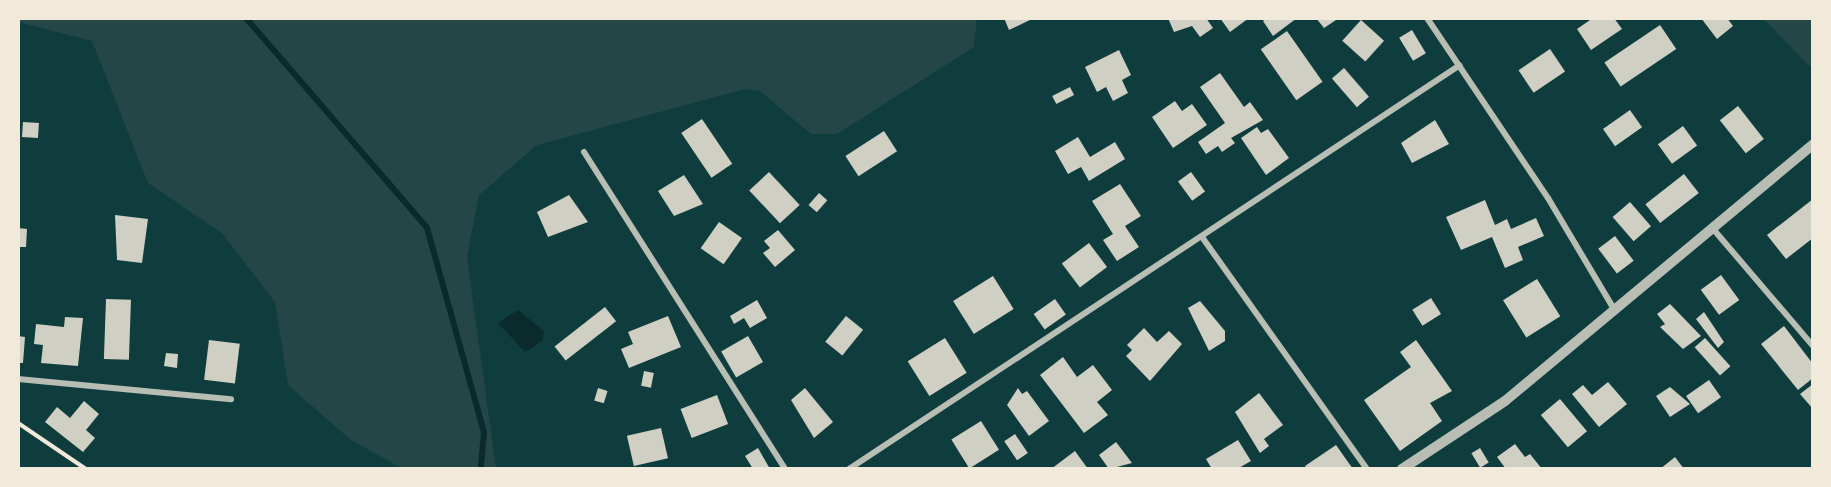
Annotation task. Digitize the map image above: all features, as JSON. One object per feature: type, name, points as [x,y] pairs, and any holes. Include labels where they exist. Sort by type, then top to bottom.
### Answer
[{"type":"street","points":[[1427,18],[1460,65],[1615,312]]},
{"type":"street","points":[[849,469],[1460,65]]},
{"type":"street","points":[[1402,469],[1505,401],[1714,230],[1813,144]]},
{"type":"street","points":[[584,152],[785,469]]},
{"type":"street","points":[[1714,230],[1813,346]]},
{"type":"street","points":[[1202,237],[1367,469]]},
{"type":"street","points":[[18,379],[231,399]]},
{"type":"path","points":[[18,423],[86,469]]},
{"type":"shaded area","points":[[18,18],[977,18],[974,47],[837,134],[811,134],[760,91],[745,89],[537,145],[479,195],[467,257],[496,469],[403,469],[351,440],[288,385],[275,302],[222,233],[148,183],[92,41],[18,22]]},
{"type":"shaded area","points":[[1763,18],[1813,18],[1813,70]]},
{"type":"shaded area","points":[[518,310],[544,331],[542,341],[525,352],[498,323]]},
{"type":"building","points":[[1004,18],[1034,18],[1009,30]]},
{"type":"building","points":[[1168,18],[1206,18],[1213,28],[1200,37],[1192,26],[1174,32]]},
{"type":"building","points":[[1220,18],[1249,18],[1230,32]]},
{"type":"building","points":[[1267,18],[1297,18],[1273,36],[1263,21]]},
{"type":"building","points":[[1316,18],[1339,18],[1324,28]]},
{"type":"building","points":[[1593,18],[1614,18],[1622,29],[1591,50],[1577,29]]},
{"type":"building","points":[[1701,18],[1727,18],[1733,26],[1717,39]]},
{"type":"building","points":[[1361,20],[1384,41],[1365,62],[1342,41]]},
{"type":"building","points":[[1660,25],[1676,49],[1621,87],[1604,62]]},
{"type":"building","points":[[1412,30],[1426,53],[1413,61],[1399,38]]},
{"type":"building","points":[[1287,31],[1323,82],[1296,100],[1261,49]]},
{"type":"building","points":[[1550,49],[1565,71],[1534,93],[1518,70]]},
{"type":"building","points":[[1119,50],[1131,75],[1122,80],[1128,93],[1113,101],[1106,87],[1097,92],[1085,67]]},
{"type":"building","points":[[1344,68],[1369,97],[1357,107],[1332,78]]},
{"type":"building","points":[[1220,73],[1244,107],[1250,102],[1263,120],[1231,138],[1235,143],[1222,152],[1218,146],[1206,154],[1198,142],[1225,123],[1200,87]]},
{"type":"building","points":[[1070,87],[1074,95],[1056,104],[1052,96]]},
{"type":"building","points":[[1175,101],[1182,111],[1192,104],[1207,125],[1173,148],[1152,117]]},
{"type":"building","points":[[1738,106],[1764,139],[1746,153],[1720,120]]},
{"type":"building","points":[[1630,110],[1642,127],[1615,146],[1603,129]]},
{"type":"building","points":[[702,119],[732,164],[711,178],[681,133]]},
{"type":"building","points":[[1435,120],[1449,144],[1412,163],[1401,143]]},
{"type":"building","points":[[23,122],[39,123],[38,138],[22,137]]},
{"type":"building","points":[[1683,126],[1697,145],[1672,164],[1658,144]]},
{"type":"building","points":[[1257,127],[1261,133],[1268,129],[1289,158],[1266,175],[1241,138]]},
{"type":"building","points":[[884,131],[897,151],[858,176],[845,156]]},
{"type":"building","points":[[1078,137],[1090,157],[1115,142],[1125,159],[1089,181],[1081,167],[1068,174],[1055,151]]},
{"type":"building","points":[[769,172],[800,205],[780,223],[749,190]]},
{"type":"building","points":[[1191,172],[1205,191],[1192,201],[1178,181]]},
{"type":"building","points":[[1684,174],[1699,193],[1660,223],[1645,204]]},
{"type":"building","points":[[684,175],[703,204],[674,216],[658,191]]},
{"type":"building","points":[[1120,184],[1141,216],[1125,226],[1139,247],[1117,261],[1103,240],[1113,234],[1092,201]]},
{"type":"building","points":[[819,193],[827,200],[817,212],[809,205]]},
{"type":"building","points":[[569,195],[588,222],[548,237],[537,212]]},
{"type":"building","points":[[1813,199],[1813,238],[1786,259],[1767,235]]},
{"type":"building","points":[[1485,200],[1495,225],[1507,219],[1511,229],[1536,218],[1544,236],[1518,247],[1523,260],[1505,268],[1492,237],[1461,250],[1446,217]]},
{"type":"building","points":[[1630,202],[1651,226],[1634,241],[1613,217]]},
{"type":"building","points":[[115,215],[148,219],[142,263],[117,260]]},
{"type":"building","points":[[719,222],[742,238],[724,264],[701,248]]},
{"type":"building","points":[[18,228],[27,229],[26,247],[18,247]]},
{"type":"building","points":[[778,230],[795,250],[775,267],[763,253],[770,248],[764,241]]},
{"type":"building","points":[[1615,236],[1634,261],[1617,273],[1598,249]]},
{"type":"building","points":[[1089,243],[1107,267],[1080,287],[1062,263]]},
{"type":"building","points":[[1721,275],[1739,300],[1719,315],[1701,290]]},
{"type":"building","points":[[993,276],[1014,309],[974,334],[953,301]]},
{"type":"building","points":[[1537,279],[1560,316],[1526,338],[1503,300]]},
{"type":"building","points":[[1431,298],[1441,314],[1422,326],[1412,310]]},
{"type":"building","points":[[106,299],[131,300],[129,360],[104,359]]},
{"type":"building","points":[[1055,299],[1066,315],[1045,329],[1034,314]]},
{"type":"building","points":[[757,300],[767,318],[750,328],[744,318],[734,324],[730,316]]},
{"type":"building","points":[[1200,301],[1225,331],[1225,341],[1209,351],[1188,308]]},
{"type":"building","points":[[1670,304],[1701,336],[1683,349],[1660,327],[1665,324],[1657,314]]},
{"type":"building","points":[[605,307],[616,321],[566,361],[555,346]]},
{"type":"building","points":[[1704,312],[1724,342],[1718,348],[1696,319]]},
{"type":"building","points":[[668,316],[681,347],[629,368],[621,349],[633,344],[628,332]]},
{"type":"building","points":[[846,316],[863,330],[842,355],[825,342]]},
{"type":"building","points":[[65,317],[83,318],[78,366],[41,363],[43,345],[34,344],[36,324],[64,327]]},
{"type":"building","points":[[1784,326],[1813,364],[1813,378],[1798,390],[1761,344]]},
{"type":"building","points":[[1144,328],[1157,342],[1169,331],[1182,344],[1150,381],[1126,356],[1132,350],[1127,345]]},
{"type":"building","points":[[18,336],[25,337],[23,363],[18,363]]},
{"type":"building","points":[[748,336],[763,362],[736,377],[721,352]]},
{"type":"building","points":[[945,338],[967,373],[929,396],[908,361]]},
{"type":"building","points":[[1705,338],[1730,366],[1720,376],[1695,347]]},
{"type":"building","points":[[209,340],[240,344],[235,383],[204,380]]},
{"type":"building","points":[[1416,340],[1452,391],[1430,403],[1442,421],[1400,451],[1364,400],[1411,367],[1400,352]]},
{"type":"building","points":[[166,353],[178,354],[177,368],[164,366]]},
{"type":"building","points":[[1063,357],[1077,377],[1093,365],[1112,390],[1097,402],[1108,415],[1084,433],[1040,375]]},
{"type":"building","points":[[644,371],[654,373],[651,388],[641,386]]},
{"type":"building","points":[[1709,380],[1721,397],[1698,413],[1686,396]]},
{"type":"building","points":[[1608,382],[1627,404],[1599,427],[1572,394],[1583,385],[1592,395]]},
{"type":"building","points":[[1813,384],[1813,409],[1800,394]]},
{"type":"building","points":[[1670,387],[1690,404],[1670,417],[1656,396]]},
{"type":"building","points":[[598,388],[608,391],[604,403],[594,400]]},
{"type":"building","points":[[805,388],[833,422],[814,438],[791,400]]},
{"type":"building","points":[[1018,388],[1022,394],[1027,391],[1049,421],[1029,436],[1007,405]]},
{"type":"building","points":[[1259,393],[1283,425],[1264,439],[1269,446],[1260,453],[1235,412]]},
{"type":"building","points":[[717,395],[728,424],[692,438],[681,409]]},
{"type":"building","points":[[1560,399],[1587,431],[1568,447],[1541,415]]},
{"type":"building","points":[[84,401],[99,414],[86,430],[95,438],[83,452],[45,422],[57,407],[70,418]]},
{"type":"building","points":[[981,421],[999,450],[969,468],[951,440]]},
{"type":"building","points":[[661,428],[668,458],[634,466],[627,436]]},
{"type":"building","points":[[1015,434],[1028,453],[1017,460],[1004,441]]},
{"type":"building","points":[[1238,440],[1251,461],[1237,469],[1212,469],[1206,459]]},
{"type":"building","points":[[1116,442],[1132,463],[1109,469],[1099,455]]},
{"type":"building","points":[[1515,444],[1525,457],[1530,454],[1542,469],[1506,469],[1497,457]]},
{"type":"building","points":[[1336,445],[1353,469],[1307,469],[1305,466]]},
{"type":"building","points":[[758,448],[770,469],[753,469],[745,456]]},
{"type":"building","points":[[1480,448],[1489,463],[1480,468],[1471,453]]},
{"type":"building","points":[[1075,451],[1088,469],[1051,469]]},
{"type":"building","points":[[1675,457],[1684,469],[1660,469]]},
{"type":"waterway","points":[[246,18],[427,228],[484,432],[481,469]]}]
